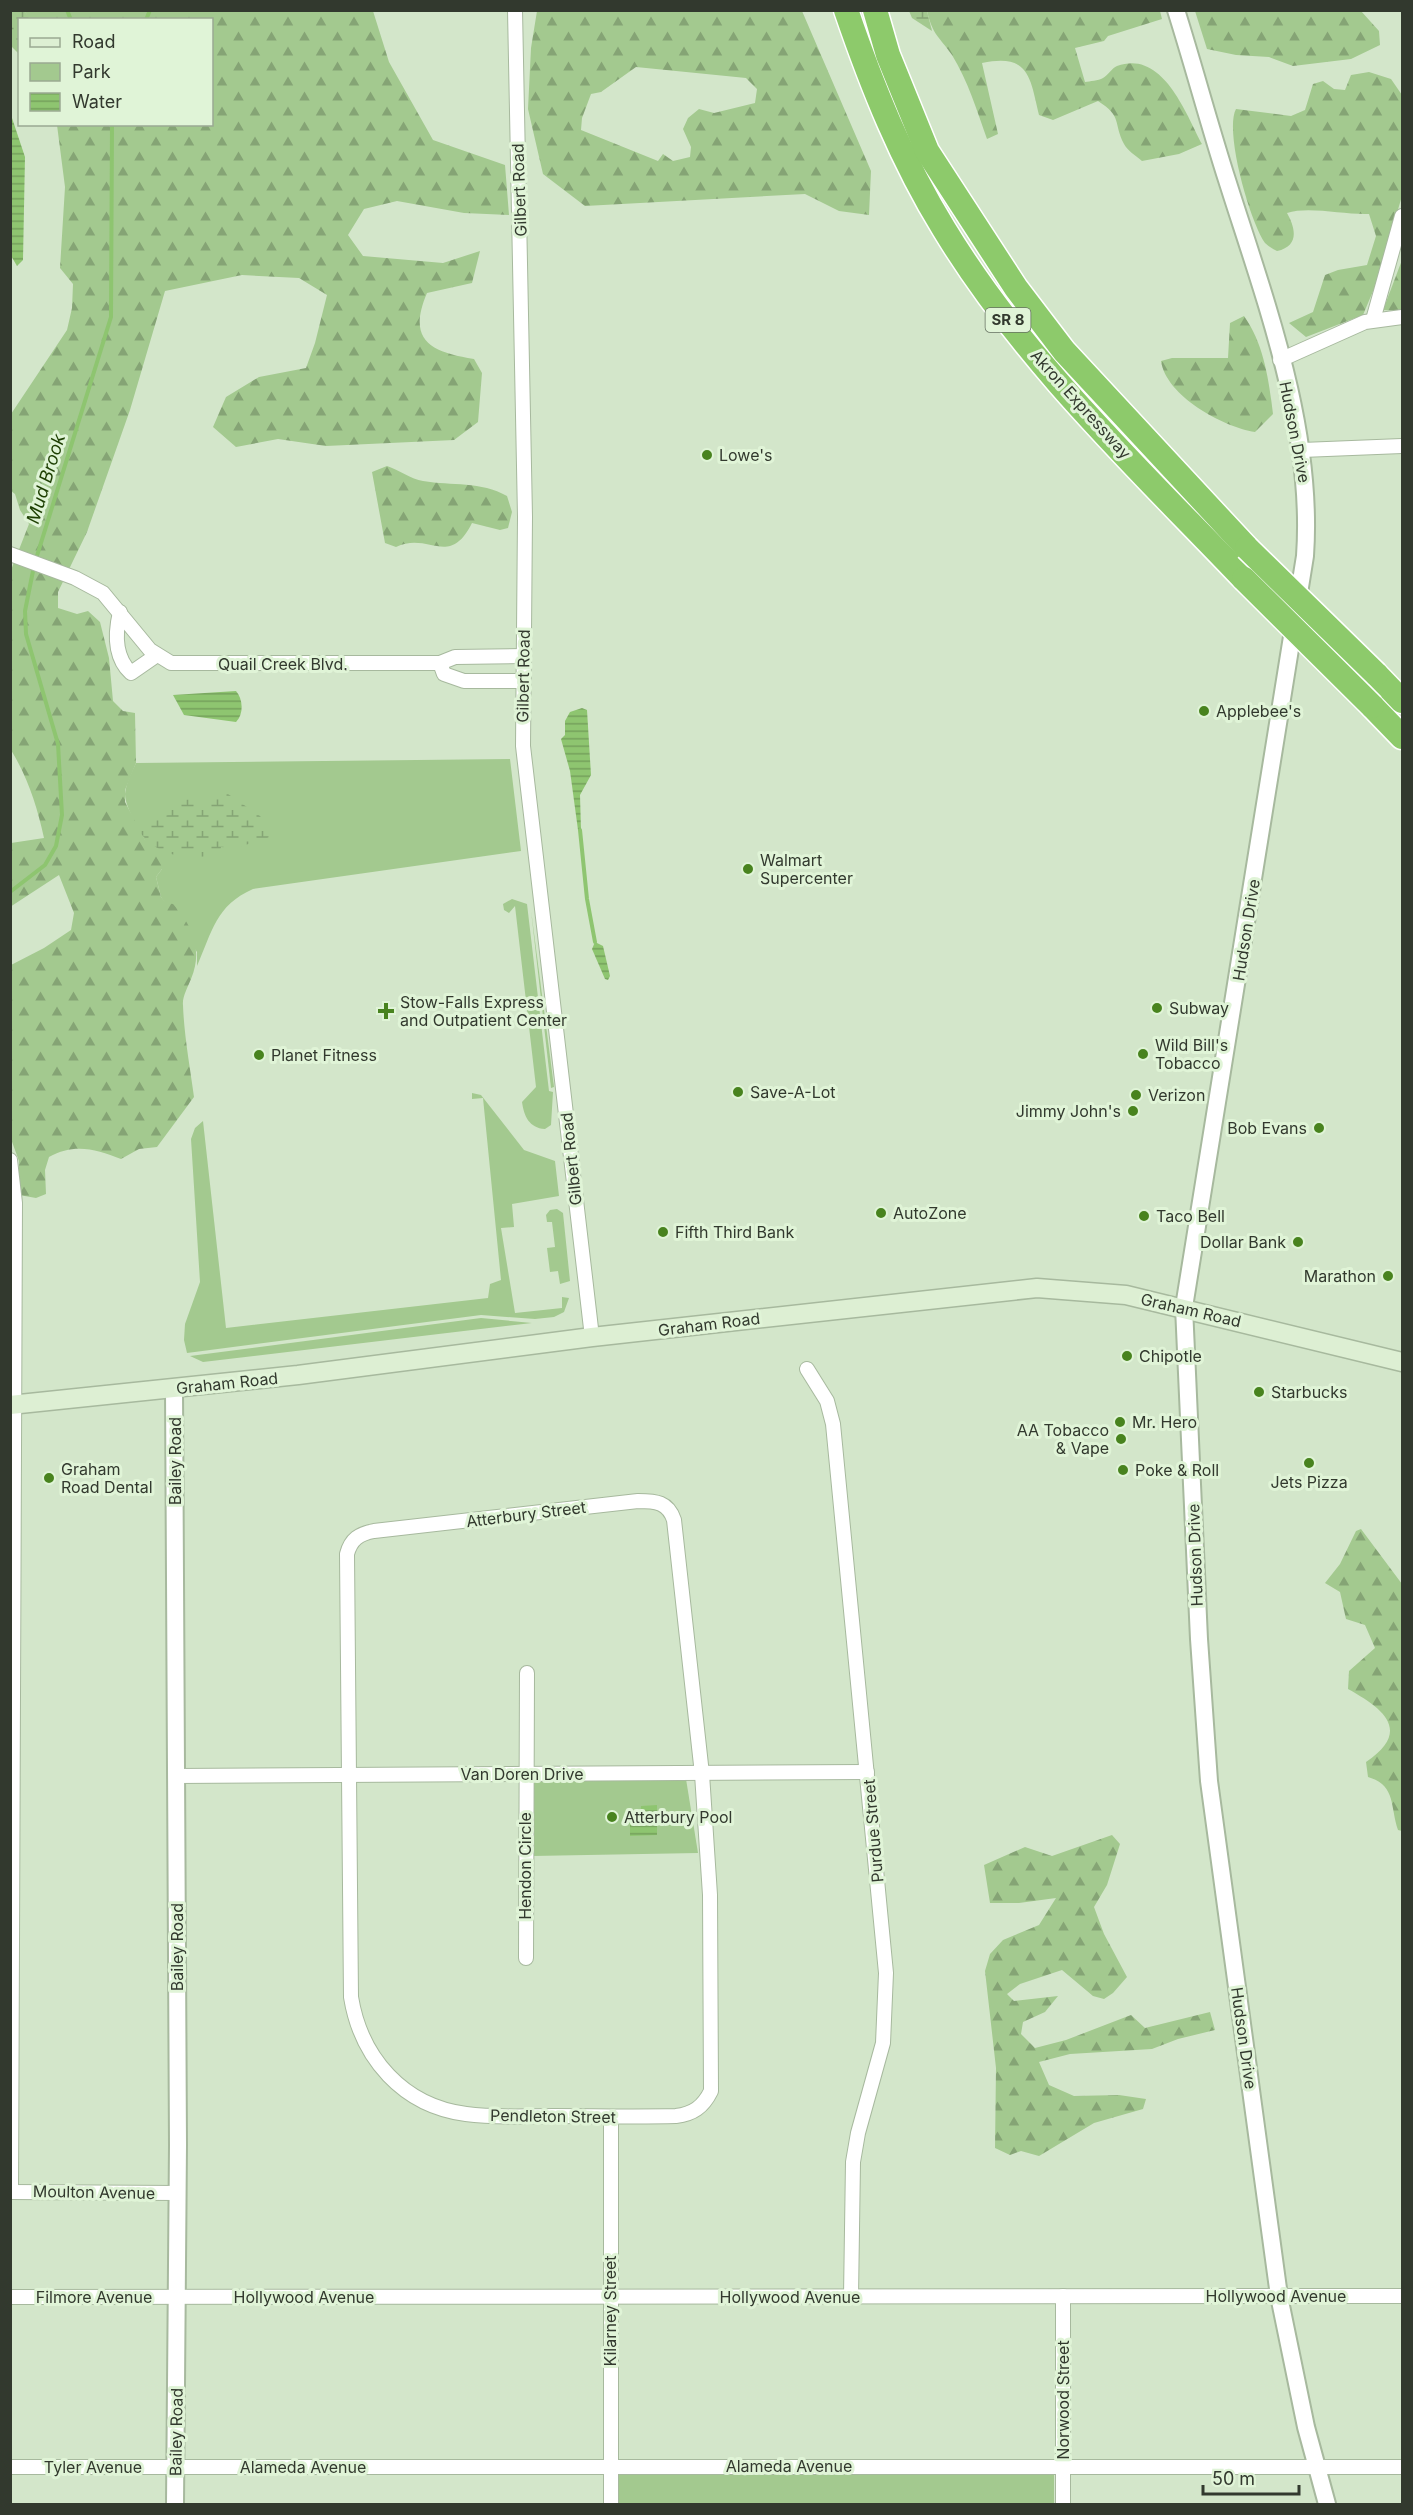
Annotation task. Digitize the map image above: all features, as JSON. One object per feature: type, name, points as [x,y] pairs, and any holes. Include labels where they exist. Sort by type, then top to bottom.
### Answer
[{"type":"highway","name":"Akron Expressway","points":[[846,10],[898,143],[944,230],[1049,373],[1244,579],[1402,737]]},
{"type":"highway","name":"Akron Expressway","points":[[875,10],[888,55],[927,150],[1016,288],[1064,351],[1247,548],[1402,701]]},
{"type":"main road","name":"Graham Road","points":[[11,1405],[298,1376],[592,1337],[1037,1288],[1126,1295],[1184,1307],[1402,1362]]},
{"type":"street","name":"Gilbert Road","points":[[515,10],[525,517],[523,746],[592,1337]]},
{"type":"street","name":"Hudson Drive","points":[[1176,10],[1265,298],[1302,450],[1307,512],[1305,556],[1184,1307],[1199,1639],[1209,1780],[1279,2296],[1306,2427],[1327,2505]]},
{"type":"street","points":[[1373,320],[1402,216]]},
{"type":"street","points":[[1280,360],[1373,320],[1402,316]]},
{"type":"street","points":[[1302,450],[1402,446]]},
{"type":"street","points":[[10,554],[75,578],[103,593],[120,612],[150,650],[157,655],[132,673],[126,668],[117,646],[120,612]]},
{"type":"street","name":"Quail Creek Blvd.","points":[[157,655],[171,663],[441,663],[455,657],[524,656]]},
{"type":"street","points":[[441,663],[444,674],[456,680],[523,681]]},
{"type":"street","points":[[10,1160],[15,1203],[11,1405],[11,2192]]},
{"type":"street","name":"Purdue Street","points":[[807,1369],[827,1401],[833,1424],[886,1973],[887,2003],[883,2043],[858,2133],[853,2163],[851,2297]]},
{"type":"street","name":"Bailey Road","points":[[174,1389],[178,2193],[175,2505]]},
{"type":"street","name":"Atterbury Street","points":[[348,1776],[347,1554],[355,1539],[374,1531],[650,1501],[666,1506],[674,1520],[702,1774]]},
{"type":"street","name":"Hendon Circle","points":[[526,1958],[527,1673]]},
{"type":"street","name":"Van Doren Drive","points":[[176,1776],[867,1772]]},
{"type":"street","name":"Pendleton Street","points":[[348,1776],[351,1997],[361,2037],[377,2064],[407,2092],[447,2110],[486,2116],[611,2117],[686,2115],[701,2106],[711,2091],[710,1895],[702,1774]]},
{"type":"street","name":"Kilarney Street","points":[[611,2117],[611,2505]]},
{"type":"street","name":"Moulton Avenue","points":[[11,2192],[178,2193]]},
{"type":"street","name":"Norwood Street","points":[[1063,2296],[1063,2505]]},
{"type":"street","name":"Hollywood Avenue","points":[[177,2298],[1402,2296]]},
{"type":"street","name":"Filmore Avenue","points":[[10,2297],[177,2298]]},
{"type":"street","name":"Tyler Avenue","points":[[10,2467],[176,2467]]},
{"type":"street","name":"Alameda Avenue","points":[[176,2467],[1402,2467]]},
{"type":"green space","points":[[10,11],[25,11],[29,18],[18,18],[18,53],[11,46]]},
{"type":"green space","points":[[25,11],[373,11],[389,62],[433,140],[505,165],[509,215],[464,213],[397,201],[364,209],[348,235],[363,256],[443,263],[480,251],[472,283],[427,293],[421,309],[421,333],[427,341],[445,352],[474,359],[482,373],[478,422],[454,440],[326,446],[278,439],[236,447],[213,427],[226,397],[259,377],[306,368],[327,295],[299,278],[242,275],[165,291],[130,410],[87,532],[58,592],[58,608],[77,614],[88,611],[100,622],[109,658],[113,701],[123,711],[135,713],[136,763],[125,790],[125,802],[145,840],[164,853],[162,869],[156,877],[161,897],[166,903],[173,904],[180,912],[191,930],[196,949],[194,969],[183,1002],[194,1097],[157,1147],[139,1149],[121,1159],[103,1152],[85,1149],[67,1150],[49,1157],[45,1170],[46,1194],[36,1198],[19,1195],[19,1161],[11,1139],[11,965],[44,948],[71,930],[74,913],[59,875],[10,907],[11,843],[44,838],[31,792],[11,750],[11,570],[29,524],[20,510],[15,494],[11,491],[11,414],[67,330],[72,308],[73,284],[60,268],[65,187],[57,126],[213,126],[213,18],[28,18]]},
{"type":"green space","points":[[537,11],[802,11],[871,171],[869,215],[839,211],[805,194],[585,206],[543,174],[528,109],[531,48]],"holes":[[[636,67],[746,78],[757,89],[755,103],[714,113],[699,109],[688,118],[683,129],[691,147],[690,157],[673,161],[663,154],[658,161],[581,130],[582,118],[591,94],[601,92]]]},
{"type":"green space","points":[[909,11],[927,11],[932,31],[912,18]]},
{"type":"green space","points":[[927,11],[1160,11],[1162,19],[1108,36],[1104,41],[1075,48],[1085,82],[1103,78],[1117,66],[1133,63],[1147,67],[1160,75],[1171,87],[1202,144],[1179,154],[1142,161],[1125,146],[1114,116],[1098,101],[1053,120],[1039,115],[1033,89],[1025,71],[1018,65],[998,61],[982,63],[998,134],[987,139],[963,75],[952,55],[934,31]]},
{"type":"green space","points":[[1195,11],[1361,11],[1379,31],[1380,45],[1351,59],[1293,66],[1269,57],[1236,55],[1207,49]]},
{"type":"green space","points":[[1369,72],[1391,79],[1402,95],[1402,196],[1376,284],[1363,315],[1306,337],[1289,323],[1313,312],[1325,275],[1338,270],[1367,265],[1376,236],[1369,214],[1306,210],[1287,213],[1294,231],[1292,241],[1284,249],[1277,251],[1269,246],[1265,243],[1252,216],[1240,176],[1233,136],[1233,120],[1236,109],[1291,116],[1305,110],[1313,84],[1323,81],[1334,89],[1345,90],[1351,75]]},
{"type":"green space","points":[[1402,260],[1402,311],[1383,310]]},
{"type":"green space","points":[[1244,316],[1261,351],[1273,414],[1255,432],[1228,424],[1198,408],[1173,386],[1165,374],[1161,361],[1172,358],[1228,358],[1230,323]]},
{"type":"green space","points":[[387,466],[418,480],[477,486],[507,496],[512,512],[508,528],[500,530],[472,523],[463,537],[447,547],[408,543],[396,547],[385,543],[372,472]]},
{"type":"green space","points":[[510,759],[521,851],[253,889],[223,911],[197,966],[197,952],[161,897],[156,877],[162,869],[129,811],[125,794],[136,763]]},
{"type":"green space","points":[[228,794],[260,816],[271,829],[270,837],[236,848],[221,847],[219,854],[185,857],[164,852],[155,847],[139,831],[144,826],[143,820],[168,815],[177,801]]},
{"type":"green space","points":[[512,899],[527,904],[549,1091],[553,1092],[551,1125],[545,1129],[531,1124],[524,1112],[522,1102],[536,1087],[515,906],[509,913],[504,910],[503,904]]},
{"type":"green space","points":[[531,910],[554,1087],[551,1088]]},
{"type":"green space","points":[[472,1093],[481,1095],[524,1150],[555,1161],[559,1196],[512,1204],[514,1227],[501,1228],[515,1313],[562,1308],[562,1297],[569,1298],[564,1312],[554,1317],[535,1319],[481,1315],[187,1353],[184,1340],[185,1324],[200,1282],[191,1139],[195,1128],[203,1121],[226,1328],[488,1298],[490,1284],[501,1280],[483,1098],[472,1099]]},
{"type":"green space","points":[[557,1209],[563,1213],[570,1281],[560,1284],[558,1271],[550,1272],[547,1248],[555,1247],[552,1222],[547,1222],[546,1215],[550,1210]]},
{"type":"green space","points":[[481,1318],[532,1323],[203,1362],[190,1356]]},
{"type":"green space","points":[[1361,1529],[1402,1584],[1402,1831],[1398,1830],[1388,1791],[1383,1785],[1368,1777],[1366,1762],[1380,1751],[1388,1740],[1390,1731],[1388,1721],[1372,1704],[1348,1689],[1349,1671],[1375,1648],[1365,1625],[1346,1619],[1340,1592],[1325,1583],[1340,1564],[1356,1531]]},
{"type":"green space","name":"Atterbury Pool","points":[[686,1779],[698,1853],[532,1856],[531,1780]]},
{"type":"green space","points":[[1112,1835],[1120,1844],[1107,1885],[1094,1907],[1104,1934],[1127,1977],[1113,1993],[1104,1999],[1093,1996],[1062,1970],[1020,1984],[1007,1994],[1014,2001],[1058,1996],[1045,2012],[1023,2022],[1021,2034],[1035,2048],[1066,2040],[1131,2015],[1145,2028],[1210,2012],[1215,2030],[1178,2039],[1152,2049],[1070,2054],[1039,2062],[1049,2085],[1074,2096],[1119,2095],[1146,2099],[1143,2109],[1094,2123],[1039,2156],[1021,2151],[1010,2155],[995,2148],[996,2068],[985,1971],[990,1954],[1003,1940],[1039,1925],[1056,1898],[1019,1903],[990,1903],[984,1865],[1025,1847],[1052,1856]]},
{"type":"green space","points":[[1054,2474],[1054,2504],[619,2504],[619,2475]]},
{"type":"water","points":[[10,112],[25,157],[23,260],[17,266],[10,254]]},
{"type":"water","points":[[236,691],[242,707],[236,722],[184,715],[173,695]]},
{"type":"water","points":[[582,708],[587,710],[591,775],[580,795],[581,830],[578,830],[570,771],[561,739],[565,735],[565,721],[570,712]]},
{"type":"water","points":[[595,942],[603,946],[610,976],[608,980],[605,979],[592,949]]},
{"type":"water","name":"Atterbury Pool","points":[[657,1805],[657,1835],[630,1836],[630,1820],[640,1819],[641,1806]]},
{"type":"waterway","name":"Mud Brook","points":[[67,10],[70,18]]},
{"type":"waterway","points":[[147,18],[150,10]]},
{"type":"waterway","name":"Mud Brook","points":[[36,559],[111,317],[112,126]]},
{"type":"waterway","name":"Mud Brook","points":[[10,892],[45,865],[56,846],[62,815],[58,744],[26,634],[25,611],[34,566]]},
{"type":"waterway","points":[[580,830],[587,899],[595,942]]},
{"type":"place","name":"Lowe's","points":[[707,455]]},
{"type":"place","name":"Applebee's","points":[[1204,711]]},
{"type":"place","name":"Walmart Supercenter","points":[[748,869]]},
{"type":"place","name":"Subway","points":[[1157,1008]]},
{"type":"place","name":"Stow-Falls Express and Outpatient Center","points":[[386,1011]]},
{"type":"place","name":"Wild Bill's Tobacco","points":[[1143,1054]]},
{"type":"place","name":"Planet Fitness","points":[[259,1055]]},
{"type":"place","name":"Save-A-Lot","points":[[738,1092]]},
{"type":"place","name":"Verizon","points":[[1136,1095]]},
{"type":"place","name":"Jimmy John's","points":[[1133,1111]]},
{"type":"place","name":"Bob Evans","points":[[1319,1128]]},
{"type":"place","name":"AutoZone","points":[[881,1213]]},
{"type":"place","name":"Taco Bell","points":[[1144,1216]]},
{"type":"place","name":"Fifth Third Bank","points":[[663,1232]]},
{"type":"place","name":"Dollar Bank","points":[[1298,1242]]},
{"type":"place","name":"Marathon","points":[[1388,1276]]},
{"type":"place","name":"Chipotle","points":[[1127,1356]]},
{"type":"place","name":"Starbucks","points":[[1259,1392]]},
{"type":"place","name":"Mr. Hero","points":[[1120,1422]]},
{"type":"place","name":"AA Tobacco & Vape","points":[[1121,1439]]},
{"type":"place","name":"Jets Pizza","points":[[1309,1463]]},
{"type":"place","name":"Poke & Roll","points":[[1123,1470]]},
{"type":"place","name":"Graham Road Dental","points":[[49,1478]]},
{"type":"place","name":"Atterbury Pool","points":[[612,1817]]}]
